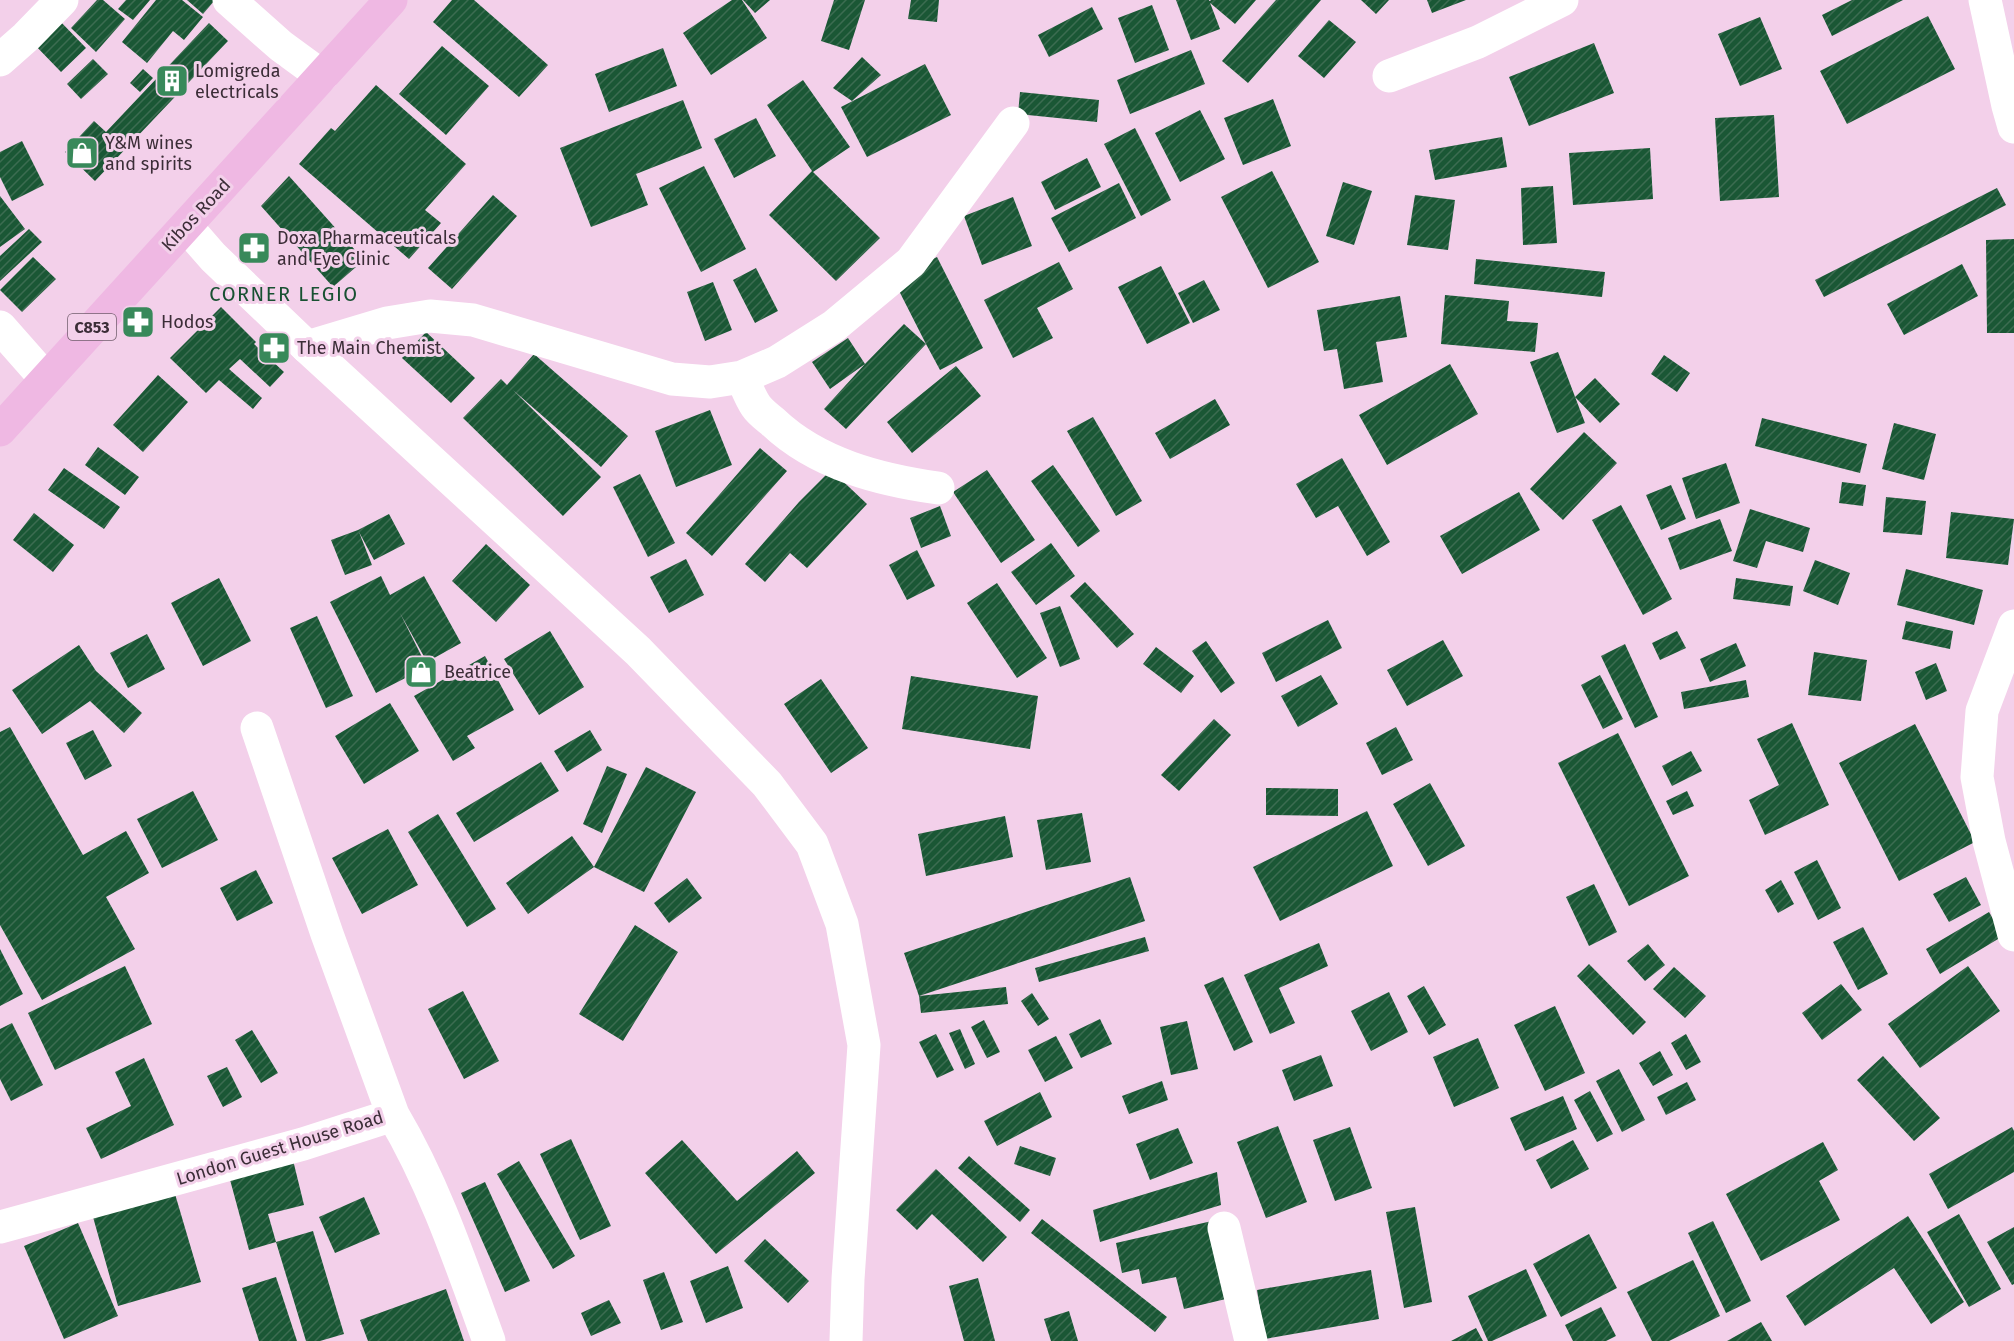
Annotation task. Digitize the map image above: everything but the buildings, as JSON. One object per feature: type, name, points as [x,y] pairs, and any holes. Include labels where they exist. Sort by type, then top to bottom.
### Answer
[{"type":"main road","name":"Kibos Road","points":[[0,430],[391,0]]},
{"type":"street","points":[[0,60],[62,0]]},
{"type":"street","points":[[229,0],[281,46],[322,76]]},
{"type":"street","points":[[1389,76],[1478,42],[1562,0]]},
{"type":"street","points":[[1985,0],[2007,106],[2014,127]]},
{"type":"street","points":[[307,347],[387,323],[430,316],[473,320],[672,379],[710,382],[742,377],[777,362],[834,326],[910,262],[1013,123]]},
{"type":"street","points":[[186,226],[213,257],[307,347],[638,651],[767,784],[812,844],[842,924],[864,1045],[846,1341]]},
{"type":"street","points":[[0,327],[45,378]]},
{"type":"street","points":[[742,377],[757,407],[789,436],[819,455],[861,471],[938,488]]},
{"type":"street","points":[[2014,626],[1982,711],[1977,777],[1989,841],[2014,935]]},
{"type":"street","points":[[257,728],[327,934],[393,1115]]},
{"type":"street","name":"London Guest House Road","points":[[0,1227],[303,1144],[393,1115],[426,1175],[447,1224],[489,1341]]},
{"type":"street","points":[[1224,1228],[1251,1341]]},
{"type":"place","name":"Lomigreda electricals","points":[[172,81]]},
{"type":"place","name":"Y&M wines and spirits","points":[[82,153]]},
{"type":"place","name":"Doxa Pharmaceuticals and Eye Clinic","points":[[254,248]]},
{"type":"place","name":"Hodos","points":[[138,322]]},
{"type":"place","name":"The Main Chemist","points":[[274,348]]},
{"type":"place","name":"Beatrice","points":[[421,672]]},
{"type":"district","name":"CORNER LEGIO","points":[[284,294]]}]
